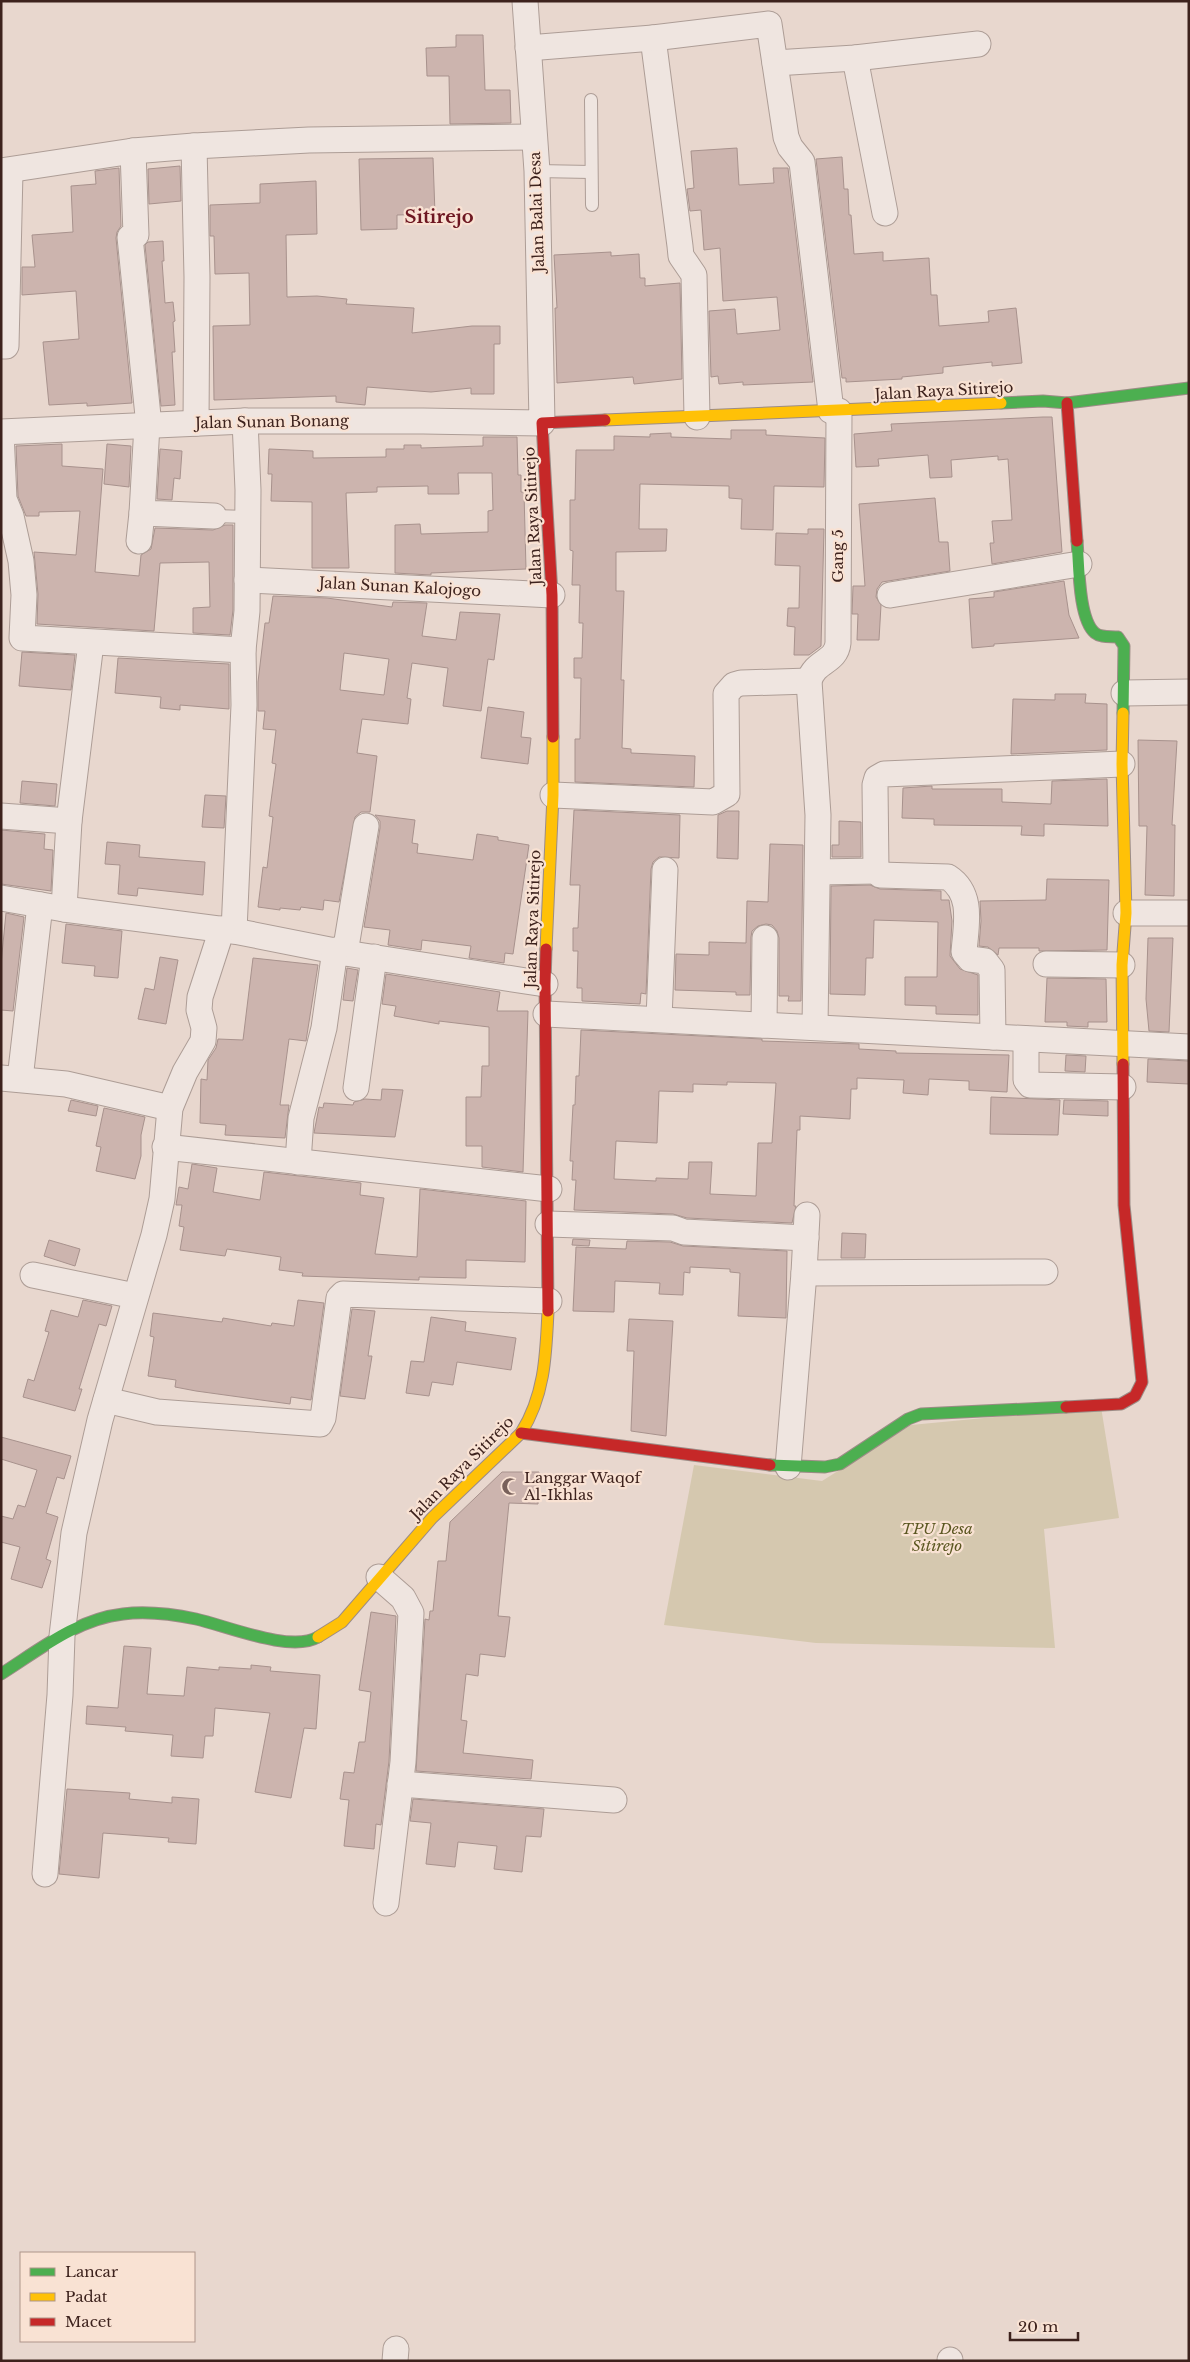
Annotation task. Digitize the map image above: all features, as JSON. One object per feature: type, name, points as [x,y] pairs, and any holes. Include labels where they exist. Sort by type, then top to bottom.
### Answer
[{"type":"street","name":"Jalan Balai Desa","points":[[525,1],[537,171],[542,423]]},
{"type":"street","name":"Gang 5","points":[[653,38],[770,24],[786,137],[790,147],[802,162],[835,411],[838,642],[833,656],[817,666],[810,684]]},
{"type":"street","points":[[528,48],[653,38],[680,246],[683,260],[694,275],[697,417]]},
{"type":"street","points":[[775,63],[855,58],[978,44]]},
{"type":"street","points":[[855,58],[885,213]]},
{"type":"street","points":[[1,346],[6,346],[5,171],[133,151],[194,146],[309,140],[534,136]]},
{"type":"street","points":[[194,146],[197,277],[196,423]]},
{"type":"street","points":[[133,151],[136,235],[130,237],[148,425],[139,541]]},
{"type":"street","name":"Jalan Raya Sitirejo","points":[[1,1674],[62,1636],[100,1618],[135,1614],[165,1614],[188,1617],[287,1643],[303,1643],[324,1634],[342,1622],[432,1518],[521,1433],[530,1419],[541,1390],[546,1360],[550,1301],[545,984],[553,795],[552,595],[542,423],[1043,401],[1066,403],[1189,388]]},
{"type":"street","points":[[521,1433],[788,1467],[825,1467],[840,1464],[908,1419],[921,1414],[1121,1404],[1133,1400],[1138,1394],[1142,1382],[1124,1205],[1122,965],[1126,913],[1122,764],[1124,646],[1118,637],[1098,635],[1091,628],[1081,594],[1066,403]]},
{"type":"street","name":"Jalan Sunan Bonang","points":[[1,432],[245,421],[423,420],[542,423]]},
{"type":"street","points":[[45,1874],[60,1695],[62,1636],[74,1533],[106,1400],[154,1235],[162,1199],[165,1147],[170,1108],[203,1041],[204,1028],[199,1010],[200,997],[228,930],[244,705],[243,650],[247,611],[248,517],[245,421]]},
{"type":"street","points":[[1,432],[4,499],[11,516],[22,561],[24,595],[22,638],[243,650]]},
{"type":"street","points":[[142,513],[214,516]]},
{"type":"street","points":[[890,595],[1079,564]]},
{"type":"street","name":"Jalan Sunan Kalojogo","points":[[247,580],[552,595]]},
{"type":"street","points":[[90,643],[69,821],[52,907],[10,1078],[101,1090],[170,1108]]},
{"type":"street","points":[[553,795],[713,802],[721,800],[728,794],[726,694],[728,688],[741,683],[810,684],[818,814],[814,1027]]},
{"type":"street","points":[[1124,692],[1189,692]]},
{"type":"street","points":[[876,871],[875,785],[877,778],[884,774],[1122,764]]},
{"type":"street","points":[[1,816],[69,821]]},
{"type":"street","points":[[298,1162],[301,1118],[324,1028],[366,826]]},
{"type":"street","points":[[659,1019],[665,870]]},
{"type":"street","points":[[818,872],[876,871],[880,875],[948,877],[961,888],[967,903],[964,952],[970,959],[984,961],[992,970],[993,1036]]},
{"type":"street","points":[[1,898],[52,907],[228,930],[374,957],[545,984]]},
{"type":"street","points":[[1126,913],[1189,913]]},
{"type":"street","points":[[764,1025],[766,938]]},
{"type":"street","points":[[356,1088],[374,957]]},
{"type":"street","points":[[1046,964],[1122,965]]},
{"type":"street","points":[[546,1014],[1189,1047]]},
{"type":"street","points":[[1026,1039],[1027,1083],[1030,1085],[1123,1087]]},
{"type":"street","points":[[165,1147],[549,1190]]},
{"type":"street","points":[[548,1224],[673,1228],[684,1232],[807,1227],[788,1467]]},
{"type":"street","points":[[804,1273],[1044,1272]]},
{"type":"street","points":[[33,1274],[135,1296]]},
{"type":"street","points":[[106,1400],[157,1412],[320,1424],[324,1416],[339,1298],[343,1294],[550,1301]]},
{"type":"street","points":[[379,1577],[403,1598],[411,1613],[400,1784],[386,1902]]},
{"type":"street","points":[[400,1784],[614,1800]]},
{"type":"lane","points":[[591,100],[592,205]]},
{"type":"lane","points":[[537,171],[591,172]]},
{"type":"lane","points":[[214,516],[248,517]]},
{"type":"green space","name":"TPU Desa Sitirejo","points":[[1101,1407],[1119,1518],[1044,1529],[1055,1648],[816,1643],[664,1625],[694,1465],[822,1481],[911,1425]]},
{"type":"building","points":[[456,35],[483,35],[485,90],[510,90],[511,123],[450,124],[449,76],[427,76],[426,48],[456,47]]},
{"type":"building","points":[[737,148],[739,185],[774,183],[773,168],[788,168],[813,382],[743,385],[743,382],[719,384],[718,376],[711,377],[709,311],[735,309],[737,334],[780,330],[777,297],[723,301],[720,248],[704,250],[701,210],[690,211],[687,189],[694,188],[691,151]]},
{"type":"building","points":[[842,157],[844,189],[848,189],[854,254],[883,252],[883,261],[929,258],[931,295],[937,295],[939,326],[989,322],[988,311],[1016,308],[1022,363],[992,366],[992,362],[943,367],[943,373],[902,377],[902,379],[846,382],[846,378],[842,378],[816,159]]},
{"type":"building","points":[[433,158],[435,214],[397,215],[397,229],[361,230],[359,159]]},
{"type":"building","points":[[180,166],[181,201],[149,204],[148,169]]},
{"type":"building","points":[[119,168],[121,226],[116,238],[132,403],[87,406],[87,403],[49,405],[43,342],[79,339],[76,291],[22,295],[22,267],[35,267],[32,235],[73,232],[71,186],[96,184],[95,171]]},
{"type":"building","points":[[316,181],[317,234],[286,235],[287,297],[317,296],[347,299],[346,304],[414,308],[412,333],[472,326],[500,326],[500,344],[494,344],[494,394],[471,394],[471,388],[431,392],[367,387],[365,405],[336,402],[336,396],[214,400],[213,326],[250,325],[249,273],[215,274],[214,236],[210,236],[210,205],[260,203],[260,184]]},
{"type":"building","points":[[163,241],[164,261],[162,261],[165,303],[173,302],[175,321],[173,322],[175,352],[172,352],[175,405],[161,406],[145,245],[148,242]]},
{"type":"building","points":[[611,252],[611,256],[639,254],[640,278],[645,278],[645,286],[680,283],[682,379],[634,384],[633,377],[557,383],[555,308],[557,308],[554,255]]},
{"type":"building","points":[[1052,417],[1062,552],[992,564],[990,543],[994,543],[992,521],[1012,520],[1008,459],[998,460],[998,456],[951,460],[952,477],[930,478],[928,455],[878,459],[879,466],[856,467],[854,434],[892,431],[891,424]]},
{"type":"building","points":[[731,430],[766,430],[766,435],[825,438],[824,487],[774,486],[773,530],[741,529],[742,499],[729,498],[729,486],[640,484],[639,529],[667,529],[666,551],[616,552],[616,591],[624,591],[621,680],[624,680],[622,748],[631,749],[631,753],[695,756],[694,787],[575,782],[575,739],[580,739],[581,678],[574,678],[574,658],[582,658],[583,623],[579,623],[580,585],[572,585],[573,551],[570,550],[570,500],[575,500],[576,450],[614,450],[614,436],[650,437],[650,434],[671,433],[671,437],[731,439]]},
{"type":"building","points":[[483,437],[517,437],[518,475],[521,475],[521,492],[524,492],[526,569],[431,573],[431,575],[395,573],[395,525],[420,524],[421,534],[488,532],[488,511],[493,510],[492,473],[458,473],[459,494],[428,494],[428,486],[377,487],[377,492],[346,493],[349,568],[312,568],[312,502],[271,501],[272,474],[268,474],[269,449],[313,451],[313,458],[386,457],[386,449],[404,449],[404,445],[421,445],[421,448],[483,446]]},
{"type":"building","points":[[62,444],[62,466],[103,469],[95,572],[139,576],[141,555],[151,549],[155,528],[213,530],[225,525],[233,525],[233,610],[230,635],[193,633],[193,608],[210,607],[209,562],[160,563],[154,631],[37,624],[38,594],[34,552],[76,555],[80,511],[39,512],[39,516],[26,516],[18,496],[16,446]]},
{"type":"building","points":[[107,444],[131,446],[129,487],[104,484]]},
{"type":"building","points":[[160,449],[182,451],[180,479],[174,478],[172,500],[157,499]]},
{"type":"building","points":[[935,498],[939,542],[948,542],[950,571],[882,582],[877,589],[876,597],[881,605],[879,640],[857,640],[858,614],[852,614],[853,586],[865,586],[859,504]]},
{"type":"building","points":[[808,529],[824,529],[821,646],[809,655],[794,655],[795,627],[787,626],[788,608],[799,608],[800,566],[775,565],[776,533],[808,534]]},
{"type":"building","points":[[1064,581],[1069,615],[1079,638],[994,644],[994,646],[972,648],[969,599],[994,597],[994,592]]},
{"type":"building","points":[[273,596],[327,598],[392,607],[393,602],[427,603],[422,636],[456,640],[460,612],[500,614],[494,660],[488,659],[481,711],[443,706],[448,668],[412,663],[407,698],[411,699],[408,724],[362,719],[357,753],[377,756],[370,812],[361,812],[355,817],[339,902],[324,900],[323,910],[301,907],[300,910],[280,908],[280,910],[258,907],[263,867],[267,868],[273,817],[269,816],[276,764],[272,763],[276,730],[263,729],[265,711],[258,711],[258,682],[265,623],[269,623]],"holes":[[[344,653],[389,659],[384,695],[340,690]]]},
{"type":"building","points":[[22,652],[75,655],[71,690],[19,686]]},
{"type":"building","points":[[118,658],[229,664],[229,709],[180,705],[180,710],[160,708],[161,697],[115,693]]},
{"type":"building","points":[[1055,694],[1086,694],[1085,703],[1107,704],[1107,750],[1011,754],[1013,699],[1055,700]]},
{"type":"building","points":[[488,707],[524,712],[521,737],[531,738],[528,764],[481,758]]},
{"type":"building","points":[[1138,740],[1177,741],[1172,825],[1175,825],[1174,896],[1145,895],[1147,826],[1139,826]]},
{"type":"building","points":[[1107,779],[1108,826],[1044,824],[1044,836],[1021,835],[1022,826],[934,825],[934,819],[902,818],[903,788],[932,786],[932,789],[1002,789],[1002,802],[1051,804],[1052,781]]},
{"type":"building","points":[[22,781],[57,784],[55,806],[20,803]]},
{"type":"building","points":[[205,795],[226,796],[224,828],[202,827]]},
{"type":"building","points":[[574,810],[680,815],[679,858],[659,857],[653,862],[651,869],[646,994],[641,993],[640,1004],[582,1001],[582,988],[577,988],[578,951],[573,951],[573,928],[578,928],[580,885],[570,885]]},
{"type":"building","points":[[727,811],[739,811],[738,859],[717,858],[718,815]]},
{"type":"building","points":[[375,815],[415,820],[412,843],[418,844],[417,853],[473,860],[477,834],[498,837],[498,840],[529,845],[513,954],[505,953],[504,963],[469,958],[471,946],[422,940],[421,950],[388,945],[390,930],[364,927],[380,828],[380,821]]},
{"type":"building","points":[[839,821],[861,822],[861,857],[832,857],[832,845],[839,845]]},
{"type":"building","points":[[1,830],[45,834],[44,849],[53,850],[51,891],[1,884]]},
{"type":"building","points":[[107,842],[140,845],[139,857],[205,862],[203,895],[138,888],[137,896],[118,894],[120,865],[105,864]]},
{"type":"building","points":[[770,844],[803,845],[801,1001],[788,1001],[789,996],[779,996],[779,938],[777,931],[772,925],[766,924],[758,926],[752,931],[750,995],[736,995],[736,992],[675,990],[676,954],[709,955],[709,942],[746,943],[747,901],[768,902]]},
{"type":"building","points":[[1047,879],[1109,880],[1107,950],[1039,951],[1039,948],[999,948],[998,955],[988,947],[979,946],[980,901],[1046,900]]},
{"type":"building","points":[[870,885],[880,889],[941,891],[941,900],[949,900],[952,921],[950,956],[960,969],[978,975],[978,1015],[936,1014],[936,1006],[905,1005],[905,977],[937,977],[938,922],[874,920],[873,958],[866,958],[865,995],[830,994],[831,886]]},
{"type":"building","points":[[6,913],[24,917],[13,1011],[1,1010],[1,964]]},
{"type":"building","points":[[66,924],[122,931],[118,978],[94,976],[95,966],[62,963]]},
{"type":"building","points":[[1148,938],[1173,938],[1169,1032],[1149,1031],[1146,999]]},
{"type":"building","points":[[160,957],[178,960],[166,1024],[138,1019],[145,988],[154,990]]},
{"type":"building","points":[[253,958],[318,965],[306,1041],[289,1039],[280,1105],[289,1105],[285,1138],[225,1135],[226,1125],[200,1123],[201,1079],[207,1080],[208,1060],[216,1048],[218,1039],[243,1040]]},
{"type":"building","points":[[347,968],[358,970],[353,1001],[343,1000]]},
{"type":"building","points":[[386,974],[500,992],[497,1011],[528,1011],[523,1172],[482,1167],[482,1146],[466,1146],[466,1097],[481,1097],[482,1066],[489,1066],[489,1027],[439,1021],[439,1024],[394,1016],[396,1006],[382,1004]]},
{"type":"building","points":[[1047,978],[1106,979],[1107,1022],[1088,1022],[1088,1027],[1067,1026],[1067,1022],[1045,1022]]},
{"type":"building","points":[[581,1030],[762,1039],[762,1041],[859,1044],[859,1049],[896,1051],[896,1053],[1009,1055],[1007,1092],[969,1090],[969,1081],[929,1079],[928,1095],[903,1093],[904,1080],[857,1078],[857,1089],[851,1089],[850,1119],[800,1116],[800,1130],[797,1130],[794,1206],[796,1206],[792,1223],[687,1218],[673,1214],[574,1210],[576,1180],[572,1180],[573,1161],[570,1161],[576,1076],[579,1076]],"holes":[[[727,1082],[776,1083],[772,1143],[758,1143],[756,1196],[710,1194],[712,1162],[689,1162],[688,1179],[656,1178],[656,1181],[614,1179],[616,1141],[657,1143],[659,1091],[693,1092],[693,1084],[727,1085]]]},
{"type":"building","points":[[1066,1055],[1086,1056],[1085,1072],[1065,1071]]},
{"type":"building","points":[[1148,1059],[1189,1061],[1189,1084],[1147,1082]]},
{"type":"building","points":[[382,1089],[403,1090],[395,1137],[314,1133],[319,1107],[323,1108],[324,1103],[353,1105],[354,1102],[365,1099],[381,1100]]},
{"type":"building","points":[[991,1097],[1060,1100],[1058,1135],[990,1134]]},
{"type":"building","points":[[71,1100],[98,1106],[96,1116],[68,1111]]},
{"type":"building","points":[[1064,1100],[1108,1101],[1108,1116],[1063,1114]]},
{"type":"building","points":[[104,1108],[145,1117],[141,1135],[141,1156],[135,1179],[96,1171],[101,1147],[96,1146]]},
{"type":"building","points":[[192,1164],[217,1168],[213,1192],[260,1200],[264,1172],[361,1183],[360,1195],[384,1198],[375,1254],[417,1257],[420,1189],[526,1201],[525,1262],[466,1260],[466,1278],[419,1277],[419,1280],[302,1276],[303,1273],[279,1270],[281,1257],[227,1249],[225,1256],[180,1250],[184,1227],[179,1226],[182,1205],[176,1205],[179,1187],[188,1189]]},
{"type":"building","points":[[842,1233],[866,1234],[865,1258],[841,1258]]},
{"type":"building","points":[[573,1239],[590,1240],[589,1246],[572,1245]]},
{"type":"building","points":[[49,1240],[80,1249],[75,1266],[44,1256]]},
{"type":"building","points":[[627,1241],[670,1242],[683,1246],[787,1251],[786,1318],[738,1316],[740,1273],[730,1272],[730,1269],[690,1267],[690,1273],[684,1272],[683,1295],[659,1294],[660,1283],[615,1281],[614,1312],[573,1311],[576,1247],[626,1249]]},
{"type":"building","points":[[83,1300],[112,1306],[106,1326],[99,1324],[79,1389],[82,1389],[75,1411],[23,1397],[28,1379],[34,1381],[49,1332],[45,1331],[51,1310],[78,1317]]},
{"type":"building","points":[[298,1300],[324,1303],[311,1400],[291,1397],[290,1404],[196,1391],[175,1387],[176,1380],[148,1376],[154,1337],[150,1336],[153,1313],[222,1322],[223,1318],[271,1326],[272,1323],[294,1326]]},
{"type":"building","points":[[352,1309],[375,1311],[368,1356],[372,1356],[365,1399],[340,1396]]},
{"type":"building","points":[[431,1317],[466,1322],[465,1331],[516,1338],[511,1370],[457,1362],[453,1385],[432,1382],[429,1396],[406,1393],[411,1361],[424,1362]]},
{"type":"building","points":[[629,1319],[673,1321],[666,1436],[631,1431],[634,1351],[627,1351]]},
{"type":"building","points":[[1,1437],[71,1456],[64,1479],[57,1477],[46,1513],[58,1517],[46,1559],[51,1561],[42,1588],[11,1579],[20,1547],[1,1542],[1,1516],[13,1519],[18,1505],[25,1507],[37,1470],[1,1459]]},
{"type":"building","points":[[502,1472],[539,1472],[538,1504],[509,1503],[498,1616],[510,1617],[505,1657],[480,1654],[478,1676],[466,1674],[461,1720],[467,1721],[463,1753],[533,1760],[531,1779],[416,1771],[425,1619],[429,1620],[430,1611],[433,1611],[438,1561],[446,1561],[450,1522]]},
{"type":"building","points":[[371,1612],[396,1616],[389,1761],[381,1825],[376,1824],[374,1849],[344,1846],[349,1800],[340,1799],[344,1772],[354,1773],[359,1742],[365,1742],[371,1692],[359,1690]]},
{"type":"building","points":[[124,1646],[151,1648],[147,1694],[184,1696],[187,1667],[219,1670],[219,1667],[251,1669],[251,1665],[271,1667],[270,1671],[320,1675],[316,1729],[304,1728],[291,1798],[255,1792],[270,1713],[215,1708],[213,1736],[205,1736],[203,1758],[171,1756],[173,1735],[125,1731],[126,1727],[86,1724],[87,1706],[118,1708]]},
{"type":"building","points":[[67,1789],[130,1793],[129,1799],[172,1803],[172,1797],[199,1799],[196,1844],[168,1842],[169,1838],[103,1833],[99,1878],[59,1874]]},
{"type":"building","points":[[413,1799],[544,1809],[541,1837],[526,1836],[522,1872],[494,1869],[497,1846],[458,1842],[455,1867],[426,1864],[431,1823],[410,1821]]},
{"type":"traffic: fast","points":[[1001,403],[1043,401],[1067,403],[1189,388]]},
{"type":"traffic: fast","points":[[1077,541],[1082,603],[1089,626],[1097,635],[1118,637],[1124,646],[1123,713]]},
{"type":"traffic: fast","points":[[770,1465],[825,1467],[840,1464],[908,1419],[921,1414],[1066,1407]]},
{"type":"traffic: fast","points":[[1,1674],[74,1629],[106,1617],[123,1614],[169,1614],[209,1622],[258,1637],[292,1642],[306,1641],[318,1637]]},
{"type":"traffic: slow","points":[[605,420],[1001,403]]},
{"type":"traffic: slow","points":[[1123,713],[1122,764],[1126,913],[1122,965],[1123,1064]]},
{"type":"traffic: slow","points":[[546,949],[553,795],[553,737]]},
{"type":"traffic: slow","points":[[318,1637],[342,1622],[432,1518],[521,1433],[529,1419],[540,1389],[545,1358],[548,1311]]},
{"type":"traffic: jam","points":[[1067,403],[1077,541]]},
{"type":"traffic: jam","points":[[553,737],[552,595],[542,423],[605,420]]},
{"type":"traffic: jam","points":[[546,949],[548,1311]]},
{"type":"traffic: jam","points":[[1066,1407],[1121,1404],[1135,1396],[1142,1382],[1124,1205],[1123,1064]]},
{"type":"traffic: jam","points":[[521,1433],[770,1465]]},
{"type":"place","name":"Langgar Waqof Al-Ikhlas","points":[[510,1487]]},
{"type":"district","name":"Sitirejo","points":[[439,217]]}]
